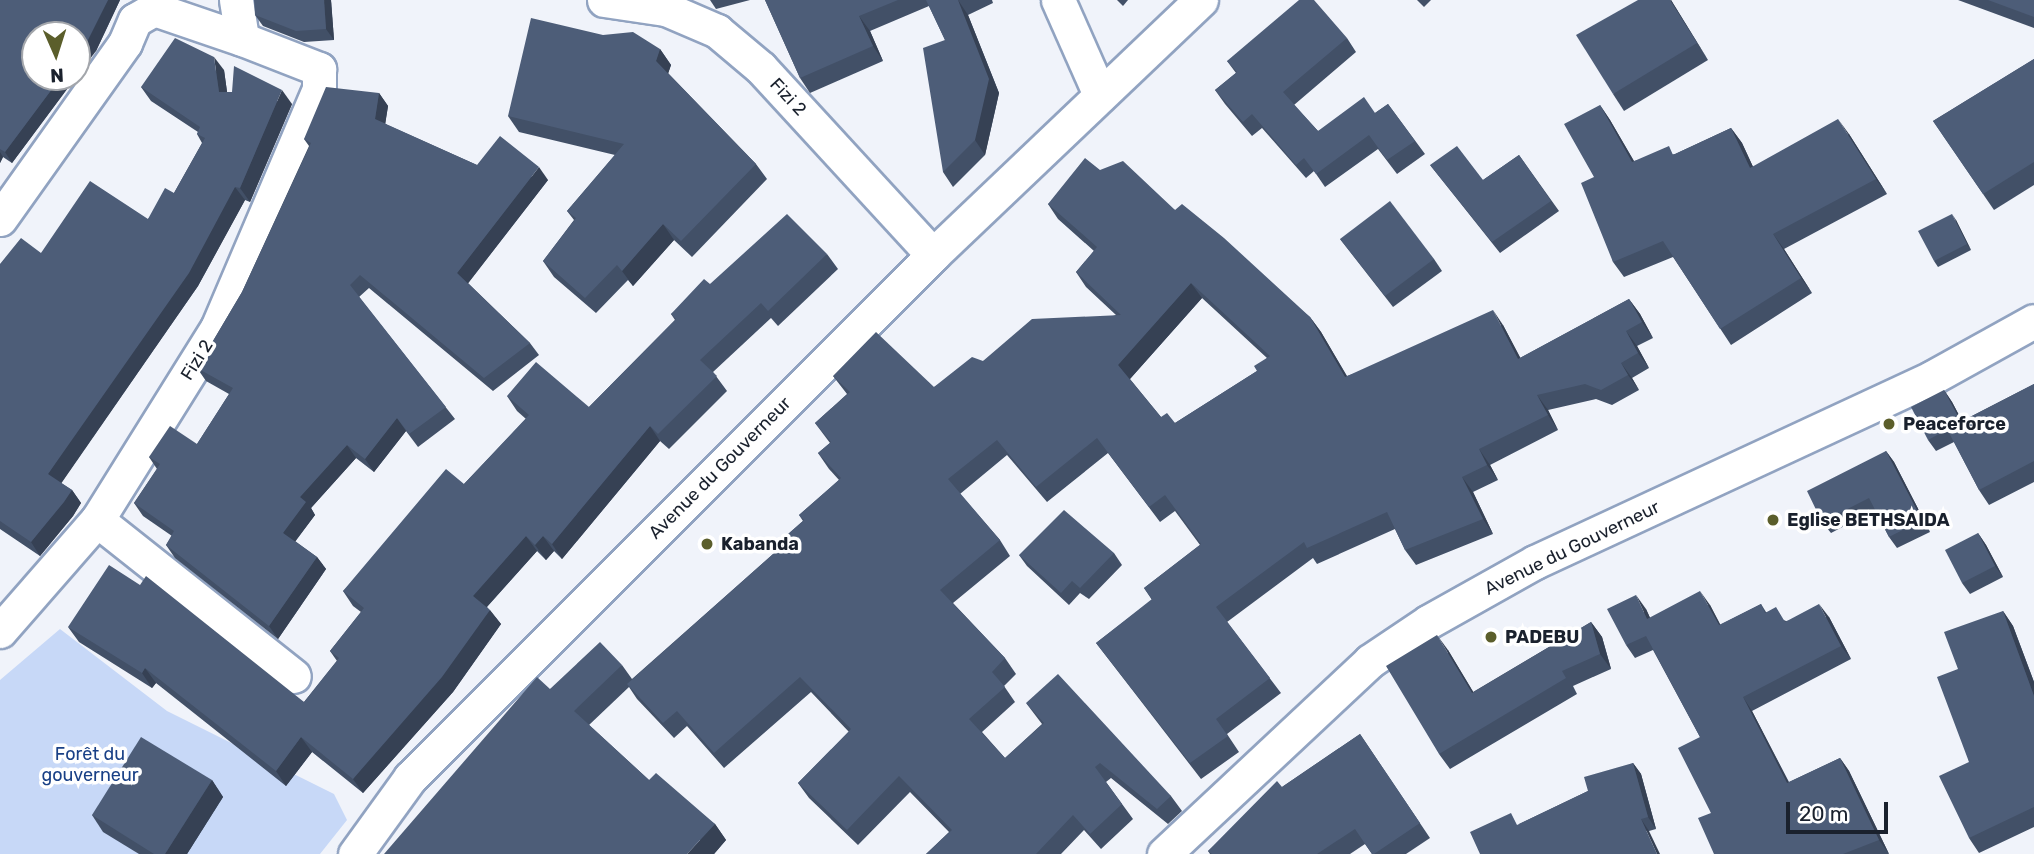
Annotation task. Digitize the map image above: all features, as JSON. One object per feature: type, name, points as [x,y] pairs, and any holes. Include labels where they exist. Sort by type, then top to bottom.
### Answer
[{"type":"street","points":[[0,219],[125,43],[135,20],[154,9],[242,40],[236,0]]},
{"type":"street","name":"Fizi 2","points":[[604,0],[666,9],[717,31],[761,68],[933,255]]},
{"type":"street","points":[[1058,0],[1100,95]]},
{"type":"street","name":"Avenue du Gouverneur","points":[[355,854],[410,778],[933,255],[1201,0]]},
{"type":"street","name":"Fizi 2","points":[[97,520],[217,328],[319,89],[319,69],[242,40]]},
{"type":"street","name":"Avenue du Gouverneur","points":[[1164,854],[1370,661],[1428,622],[1535,562],[1933,377],[2034,321]]},
{"type":"street","points":[[0,631],[97,520],[295,676]]},
{"type":"green space","name":"Forêt du gouverneur","points":[[60,629],[167,711],[334,794],[347,820],[320,854],[0,854],[0,680]]},
{"type":"building","points":[[0,0],[108,0],[91,34],[91,21],[21,21],[21,91],[51,91],[5,152],[0,149]]},
{"type":"building","points":[[254,0],[324,0],[326,29],[296,31],[255,15]]},
{"type":"building","points":[[765,0],[898,0],[859,16],[873,46],[800,78]]},
{"type":"building","points":[[926,0],[958,0],[989,79],[975,140],[943,172],[923,48],[945,40]]},
{"type":"building","points":[[1299,0],[1314,0],[1347,38],[1283,92],[1318,131],[1364,97],[1375,113],[1388,104],[1415,141],[1387,160],[1369,135],[1316,174],[1304,158],[1296,165],[1252,114],[1243,122],[1215,90],[1237,72],[1227,61]]},
{"type":"building","points":[[1638,0],[1670,0],[1697,43],[1613,94],[1576,35]]},
{"type":"building","points":[[1988,0],[2034,0],[2034,17]]},
{"type":"building","points":[[531,18],[603,35],[633,32],[660,49],[656,61],[756,164],[681,241],[663,224],[622,271],[617,265],[585,298],[543,261],[576,218],[567,211],[624,144],[508,116]]},
{"type":"building","points":[[175,38],[214,57],[219,92],[232,92],[234,66],[282,90],[240,188],[235,187],[189,273],[48,474],[72,490],[31,542],[0,521],[0,264],[21,238],[41,253],[90,181],[148,219],[165,188],[174,193],[205,138],[197,134],[200,127],[141,87]]},
{"type":"building","points":[[2034,59],[2034,162],[1983,194],[1933,121]]},
{"type":"building","points":[[326,87],[379,93],[375,119],[477,165],[500,136],[539,167],[457,273],[530,343],[484,378],[360,275],[350,285],[446,407],[409,434],[397,418],[365,459],[347,445],[300,497],[306,502],[283,533],[317,557],[269,626],[166,545],[174,531],[134,503],[160,464],[149,457],[170,426],[197,444],[233,388],[197,368],[242,292],[311,143],[304,139]]},
{"type":"building","points":[[1600,105],[1632,162],[1669,146],[1673,155],[1731,128],[1750,168],[1838,119],[1876,179],[1773,234],[1801,278],[1720,329],[1663,241],[1613,262],[1581,183],[1594,177],[1564,124]]},
{"type":"building","points":[[1457,146],[1483,180],[1519,155],[1551,201],[1492,242],[1430,165]]},
{"type":"building","points":[[1085,158],[1100,170],[1123,161],[1175,210],[1182,204],[1224,238],[1310,317],[1345,377],[1493,310],[1518,359],[1629,299],[1642,322],[1626,331],[1638,353],[1621,363],[1628,375],[1601,390],[1585,384],[1537,395],[1548,415],[1479,449],[1487,465],[1462,477],[1483,519],[1405,550],[1387,512],[1307,548],[1304,542],[1216,607],[1270,678],[1216,719],[1228,736],[1190,763],[1096,643],[1152,599],[1144,588],[1201,544],[1165,495],[1149,507],[1097,438],[1036,487],[997,440],[948,479],[1000,540],[940,590],[1005,658],[992,672],[1005,687],[969,719],[1005,758],[1044,723],[1026,703],[1058,674],[1171,796],[1157,809],[1100,763],[1095,767],[1122,804],[1090,834],[1073,815],[1036,854],[926,854],[952,830],[899,776],[847,830],[798,783],[851,729],[800,677],[714,753],[677,711],[663,723],[627,684],[790,539],[787,535],[804,520],[799,515],[841,478],[818,453],[831,442],[815,423],[850,392],[833,376],[876,332],[934,387],[972,357],[983,361],[1032,319],[1121,315],[1076,272],[1097,247],[1048,204]],"holes":[[[1191,283],[1270,356],[1254,366],[1257,371],[1175,423],[1167,413],[1161,417],[1118,365]]]},
{"type":"building","points":[[1390,201],[1434,259],[1385,296],[1340,239]]},
{"type":"building","points":[[787,214],[827,254],[768,311],[761,303],[700,360],[717,376],[658,434],[650,426],[552,544],[543,536],[535,545],[526,536],[473,596],[490,610],[442,677],[353,779],[301,737],[276,771],[145,668],[142,673],[68,627],[109,565],[140,585],[146,576],[304,702],[339,658],[330,651],[364,608],[343,591],[446,469],[464,484],[529,415],[507,396],[536,362],[589,407],[676,319],[671,314],[704,279],[710,284]]},
{"type":"building","points":[[1952,214],[1967,244],[1934,261],[1918,231]]},
{"type":"building","points":[[2034,384],[2034,461],[1979,490],[1947,429]]},
{"type":"building","points":[[1944,390],[1961,422],[1928,440],[1911,407]]},
{"type":"building","points":[[1886,451],[1922,520],[1889,537],[1869,498],[1822,522],[1807,491]]},
{"type":"building","points":[[1064,510],[1114,553],[1080,588],[1072,581],[1061,593],[1019,555]]},
{"type":"building","points":[[1978,533],[1995,566],[1962,583],[1945,550]]},
{"type":"building","points":[[1700,591],[1719,625],[1761,604],[1765,613],[1776,607],[1785,622],[1819,604],[1841,646],[1743,697],[1787,783],[1840,758],[1879,840],[1843,854],[1714,854],[1698,818],[1711,813],[1678,748],[1700,737],[1646,636],[1626,645],[1607,609],[1636,595],[1647,619]]},
{"type":"building","points":[[2003,611],[2034,696],[2034,807],[1969,838],[1939,776],[1969,762],[1937,677],[1958,669],[1944,632]]},
{"type":"building","points":[[1591,622],[1600,654],[1562,671],[1566,678],[1439,754],[1386,666],[1437,635],[1472,693]]},
{"type":"building","points":[[600,642],[622,665],[574,711],[649,780],[656,773],[715,824],[687,854],[384,854],[537,677],[550,689]]},
{"type":"building","points":[[1360,734],[1420,823],[1374,854],[1355,829],[1317,854],[1212,854],[1208,851],[1277,781],[1282,787]]},
{"type":"building","points":[[141,737],[212,780],[165,854],[154,854],[92,815]]},
{"type":"building","points":[[1633,763],[1648,817],[1641,819],[1657,854],[1480,854],[1470,832],[1511,813],[1517,825],[1588,791],[1584,777]]},
{"type":"place","name":"Peaceforce","points":[[1889,424]]},
{"type":"place","name":"Eglise BETHSAIDA","points":[[1773,520]]},
{"type":"place","name":"Kabanda","points":[[707,544]]},
{"type":"place","name":"PADEBU","points":[[1491,637]]}]
